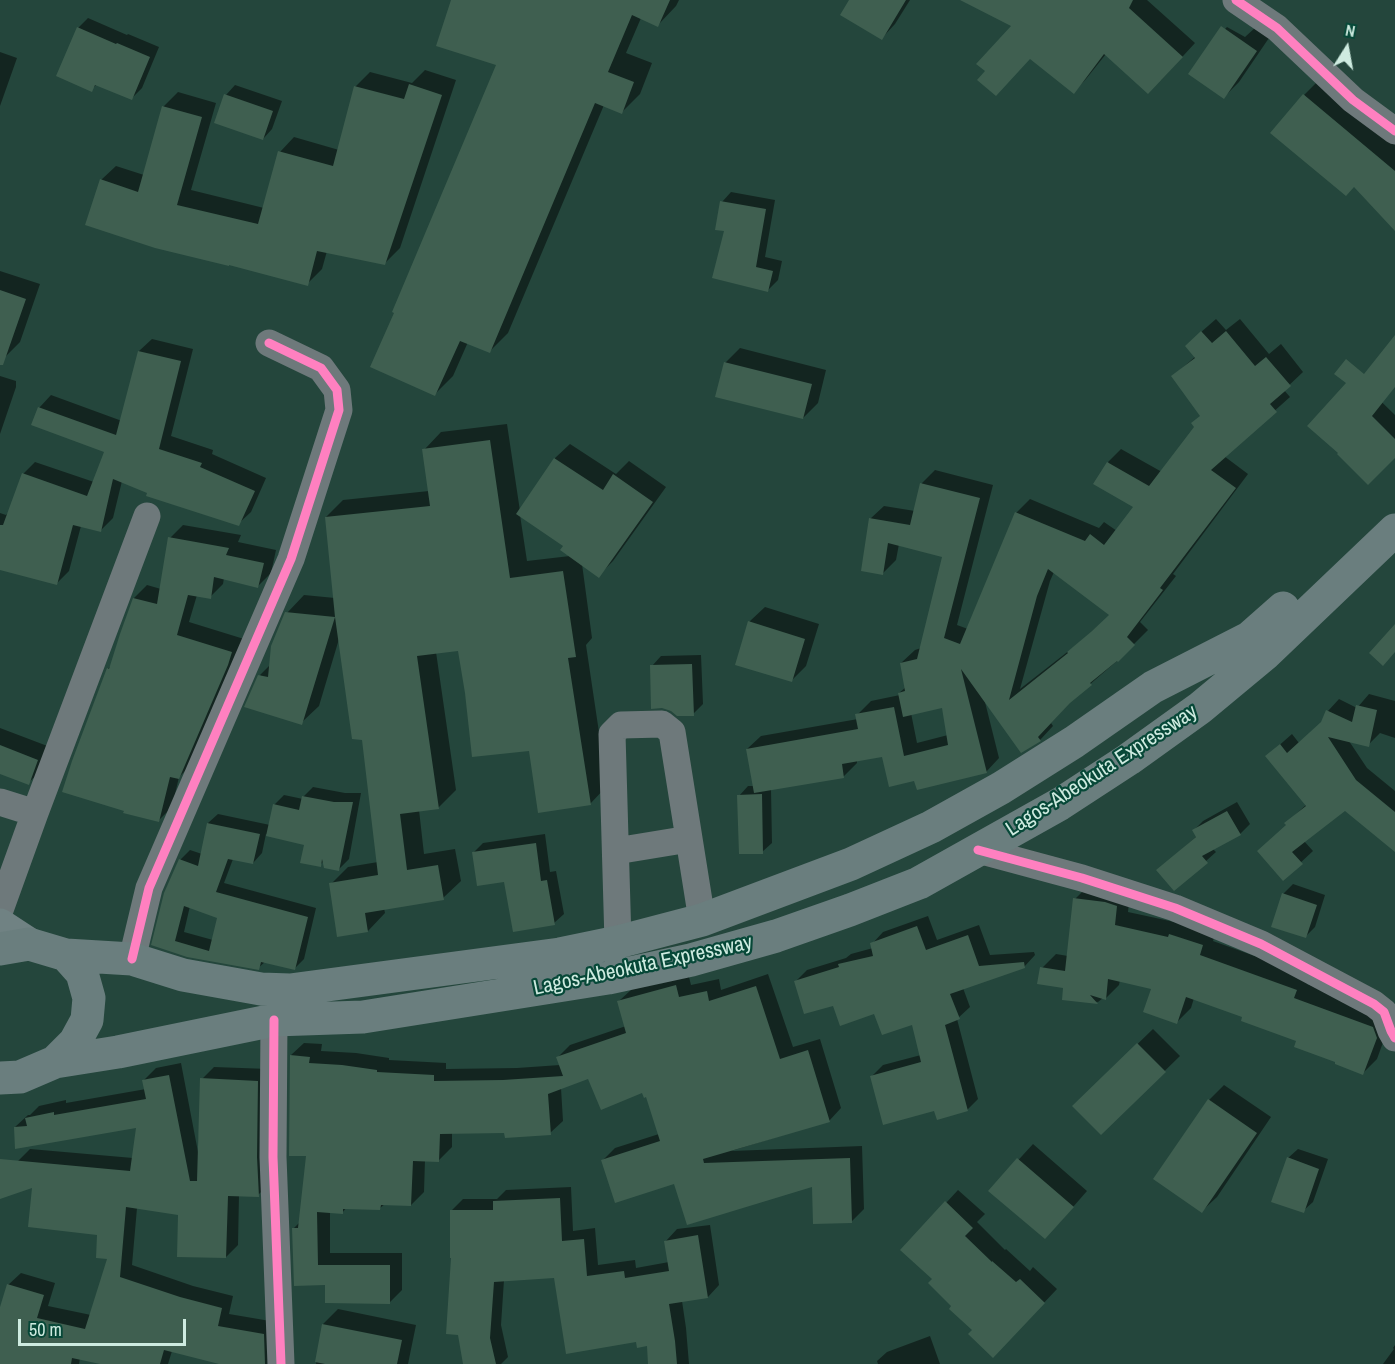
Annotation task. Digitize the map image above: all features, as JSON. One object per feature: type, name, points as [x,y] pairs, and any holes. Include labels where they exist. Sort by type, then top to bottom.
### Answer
[{"type":"highway","name":"Lagos-Abeokuta Expressway","points":[[15,947],[66,955],[132,959],[183,975],[261,989],[290,990],[560,954],[618,942],[702,920],[851,864],[932,827],[1001,788],[1074,742],[1154,687],[1249,638],[1395,506]]},
{"type":"highway","name":"Lagos-Abeokuta Expressway","points":[[55,1062],[118,1052],[274,1020],[363,1017],[608,978],[691,960],[776,936],[919,883],[1060,804],[1129,759],[1200,708],[1265,654],[1395,530]]},
{"type":"highway","points":[[7,1079],[55,1062],[75,1042],[87,1020],[89,998],[82,973],[66,955]]},
{"type":"main road","points":[[0,925],[15,947]]},
{"type":"street","points":[[1236,0],[1277,28],[1353,100],[1395,131]]},
{"type":"street","points":[[132,959],[149,888],[291,559],[339,410],[337,390],[321,368],[269,343]]},
{"type":"street","points":[[0,910],[147,516]]},
{"type":"street","points":[[618,942],[612,734],[621,725],[662,724],[672,732],[702,920]]},
{"type":"street","points":[[0,802],[35,813]]},
{"type":"street","points":[[615,851],[689,839]]},
{"type":"street","points":[[978,850],[1082,878],[1175,908],[1261,944],[1374,1004],[1384,1012],[1395,1038]]},
{"type":"street","points":[[274,1020],[273,1157],[281,1364]]},
{"type":"building","points":[[451,0],[670,0],[658,27],[632,15],[608,72],[634,82],[622,114],[595,103],[490,353],[460,341],[435,396],[370,367],[496,65],[436,46]]},
{"type":"building","points":[[849,0],[906,0],[882,40],[840,15]]},
{"type":"building","points":[[960,0],[1133,0],[1129,8],[1183,57],[1148,94],[1104,54],[1074,94],[1030,59],[996,96],[977,80],[985,71],[976,64],[1011,26]]},
{"type":"building","points":[[1221,26],[1257,51],[1224,99],[1188,74]]},
{"type":"building","points":[[77,27],[150,57],[132,100],[95,85],[92,92],[56,76]]},
{"type":"building","points":[[409,84],[442,95],[385,265],[317,251],[308,286],[155,248],[85,225],[100,179],[138,192],[162,106],[202,117],[177,205],[258,224],[278,151],[333,166],[354,86],[404,99]]},
{"type":"building","points":[[224,94],[273,111],[263,140],[214,123]]},
{"type":"building","points":[[1303,94],[1395,171],[1395,231],[1354,187],[1346,196],[1270,133]]},
{"type":"building","points":[[720,201],[766,209],[756,267],[773,271],[768,292],[712,278],[724,231],[715,230]]},
{"type":"building","points":[[0,290],[26,299],[3,365],[0,365]]},
{"type":"building","points":[[1201,331],[1212,343],[1226,331],[1255,366],[1266,357],[1291,386],[1270,404],[1277,412],[1211,470],[1236,488],[1160,588],[1163,590],[1127,637],[1135,645],[1070,703],[1038,737],[1041,741],[1021,753],[961,669],[987,773],[917,790],[914,781],[889,787],[882,757],[842,764],[844,778],[754,793],[746,749],[858,729],[855,714],[894,707],[904,756],[948,745],[942,708],[903,717],[898,693],[905,691],[900,663],[917,659],[942,557],[888,543],[883,575],[861,571],[869,518],[910,525],[920,483],[980,498],[944,638],[960,644],[1015,512],[1085,541],[1090,534],[1104,545],[1133,507],[1093,484],[1107,462],[1149,486],[1194,427],[1191,423],[1200,416],[1171,376],[1195,358],[1185,346]],"holes":[[[1048,569],[1109,615],[1068,653],[1009,700],[1037,596]]]},
{"type":"building","points":[[1395,335],[1395,387],[1372,416],[1395,439],[1395,458],[1368,485],[1338,453],[1307,426],[1346,383],[1334,374],[1346,359],[1364,374]]},
{"type":"building","points":[[138,351],[181,361],[159,449],[202,463],[200,467],[255,491],[239,526],[146,496],[147,493],[113,479],[101,532],[73,525],[57,585],[0,570],[0,525],[3,525],[22,473],[87,496],[104,452],[31,425],[38,407],[116,435]]},
{"type":"building","points":[[724,362],[812,384],[803,419],[715,397]]},
{"type":"building","points":[[490,440],[510,578],[563,571],[576,657],[568,658],[591,805],[538,813],[529,751],[472,757],[458,651],[417,656],[439,809],[400,814],[407,870],[438,865],[444,900],[365,913],[368,932],[337,937],[329,883],[378,875],[362,740],[352,739],[335,617],[325,517],[430,506],[422,449]]},
{"type":"building","points":[[554,458],[603,490],[613,474],[653,502],[599,578],[560,550],[563,546],[516,514]]},
{"type":"building","points":[[168,537],[229,548],[226,555],[264,563],[258,588],[214,577],[211,599],[188,595],[177,635],[232,652],[179,779],[170,777],[159,822],[123,813],[124,811],[62,792],[107,668],[109,669],[133,598],[157,604]]},
{"type":"building","points":[[285,612],[335,617],[302,725],[244,707],[258,675],[268,677],[271,646]]},
{"type":"building","points":[[748,621],[805,639],[792,682],[735,665]]},
{"type":"building","points":[[1395,624],[1395,652],[1383,666],[1369,653]]},
{"type":"building","points":[[692,664],[694,716],[677,716],[662,708],[651,709],[650,665]]},
{"type":"building","points":[[1356,705],[1377,710],[1369,747],[1328,737],[1356,780],[1395,812],[1395,852],[1345,811],[1292,852],[1303,864],[1283,881],[1257,851],[1286,825],[1284,823],[1306,806],[1265,756],[1280,744],[1287,753],[1321,722],[1326,710],[1352,722]]},
{"type":"building","points":[[0,745],[38,760],[29,785],[0,774]]},
{"type":"building","points":[[762,794],[763,854],[739,854],[737,795]]},
{"type":"building","points":[[302,796],[334,802],[353,802],[339,871],[324,868],[322,859],[321,867],[300,863],[304,845],[266,836],[273,804],[299,810]]},
{"type":"building","points":[[1227,811],[1241,835],[1202,856],[1208,863],[1174,891],[1156,870],[1196,837],[1192,830]]},
{"type":"building","points":[[207,823],[260,834],[253,864],[228,859],[216,892],[308,917],[295,970],[261,962],[259,970],[187,957],[151,945],[164,893],[179,859],[198,866]],"holes":[[[184,906],[217,918],[209,951],[175,941]]]},
{"type":"building","points":[[536,843],[541,881],[547,880],[555,925],[513,932],[504,882],[477,886],[472,852]]},
{"type":"building","points":[[1282,893],[1317,905],[1306,938],[1271,927]]},
{"type":"building","points":[[1073,898],[1117,906],[1115,925],[1168,937],[1169,934],[1203,945],[1200,955],[1297,990],[1294,998],[1373,1027],[1377,1038],[1363,1075],[1294,1047],[1296,1041],[1241,1021],[1242,1017],[1186,997],[1177,1024],[1143,1012],[1151,989],[1108,979],[1106,1000],[1090,995],[1098,1004],[1062,1000],[1063,988],[1037,984],[1040,967],[1065,971]]},
{"type":"building","points":[[917,926],[926,950],[968,935],[979,966],[1024,962],[1025,968],[950,994],[960,1019],[945,1025],[968,1111],[937,1120],[934,1111],[883,1125],[870,1076],[921,1062],[912,1025],[882,1035],[874,1014],[840,1026],[833,1006],[804,1014],[794,981],[839,967],[838,964],[873,956],[870,943]]},
{"type":"building","points":[[676,985],[679,997],[707,991],[709,1001],[756,986],[780,1059],[808,1050],[830,1122],[703,1159],[704,1163],[850,1158],[852,1223],[813,1224],[812,1187],[687,1225],[674,1184],[615,1203],[601,1160],[660,1141],[646,1097],[644,1098],[642,1093],[601,1110],[588,1079],[548,1094],[551,1135],[505,1138],[504,1133],[440,1134],[439,1162],[413,1161],[411,1206],[381,1205],[380,1210],[343,1209],[343,1214],[317,1212],[318,1265],[390,1265],[390,1304],[325,1303],[325,1285],[294,1286],[292,1228],[298,1228],[306,1156],[289,1156],[290,1055],[310,1057],[309,1063],[342,1065],[377,1070],[377,1072],[434,1075],[434,1081],[563,1076],[556,1057],[626,1033],[617,1001]]},
{"type":"building","points":[[1137,1043],[1166,1072],[1101,1135],[1072,1106]]},
{"type":"building","points":[[169,1075],[190,1181],[197,1181],[200,1078],[258,1081],[259,1197],[228,1196],[226,1258],[177,1257],[178,1215],[126,1207],[120,1277],[222,1308],[218,1326],[264,1334],[265,1364],[219,1364],[164,1350],[160,1364],[100,1364],[72,1358],[71,1364],[0,1364],[0,1307],[7,1284],[44,1295],[37,1318],[85,1329],[107,1259],[96,1258],[97,1235],[28,1227],[32,1188],[0,1199],[0,1159],[130,1171],[136,1128],[15,1149],[14,1127],[27,1126],[25,1118],[146,1099],[142,1080]]},
{"type":"building","points":[[1208,1099],[1257,1133],[1202,1213],[1153,1179]]},
{"type":"building","points":[[1287,1157],[1319,1169],[1304,1213],[1271,1202]]},
{"type":"building","points":[[1017,1158],[1074,1207],[1045,1239],[988,1191]]},
{"type":"building","points":[[560,1198],[562,1241],[584,1239],[587,1276],[624,1271],[625,1278],[669,1271],[664,1241],[698,1235],[708,1298],[669,1304],[677,1364],[648,1364],[647,1346],[637,1348],[636,1342],[566,1354],[554,1278],[494,1282],[490,1338],[496,1364],[463,1364],[458,1335],[446,1334],[451,1258],[450,1210],[493,1210],[493,1201]]},
{"type":"building","points":[[945,1201],[973,1228],[965,1236],[992,1262],[1016,1282],[1020,1279],[1045,1303],[993,1358],[968,1334],[972,1330],[949,1309],[951,1306],[928,1283],[932,1279],[900,1250]]},
{"type":"building","points":[[322,1324],[402,1340],[397,1364],[315,1362]]},
{"type":"cycle path","points":[[1236,0],[1277,28],[1353,100],[1395,131]]},
{"type":"cycle path","points":[[132,959],[149,888],[291,559],[339,410],[337,390],[321,368],[269,343]]},
{"type":"cycle path","points":[[978,850],[1082,878],[1175,908],[1261,944],[1374,1004],[1384,1012],[1395,1038]]},
{"type":"cycle path","points":[[274,1020],[273,1157],[281,1364]]}]
